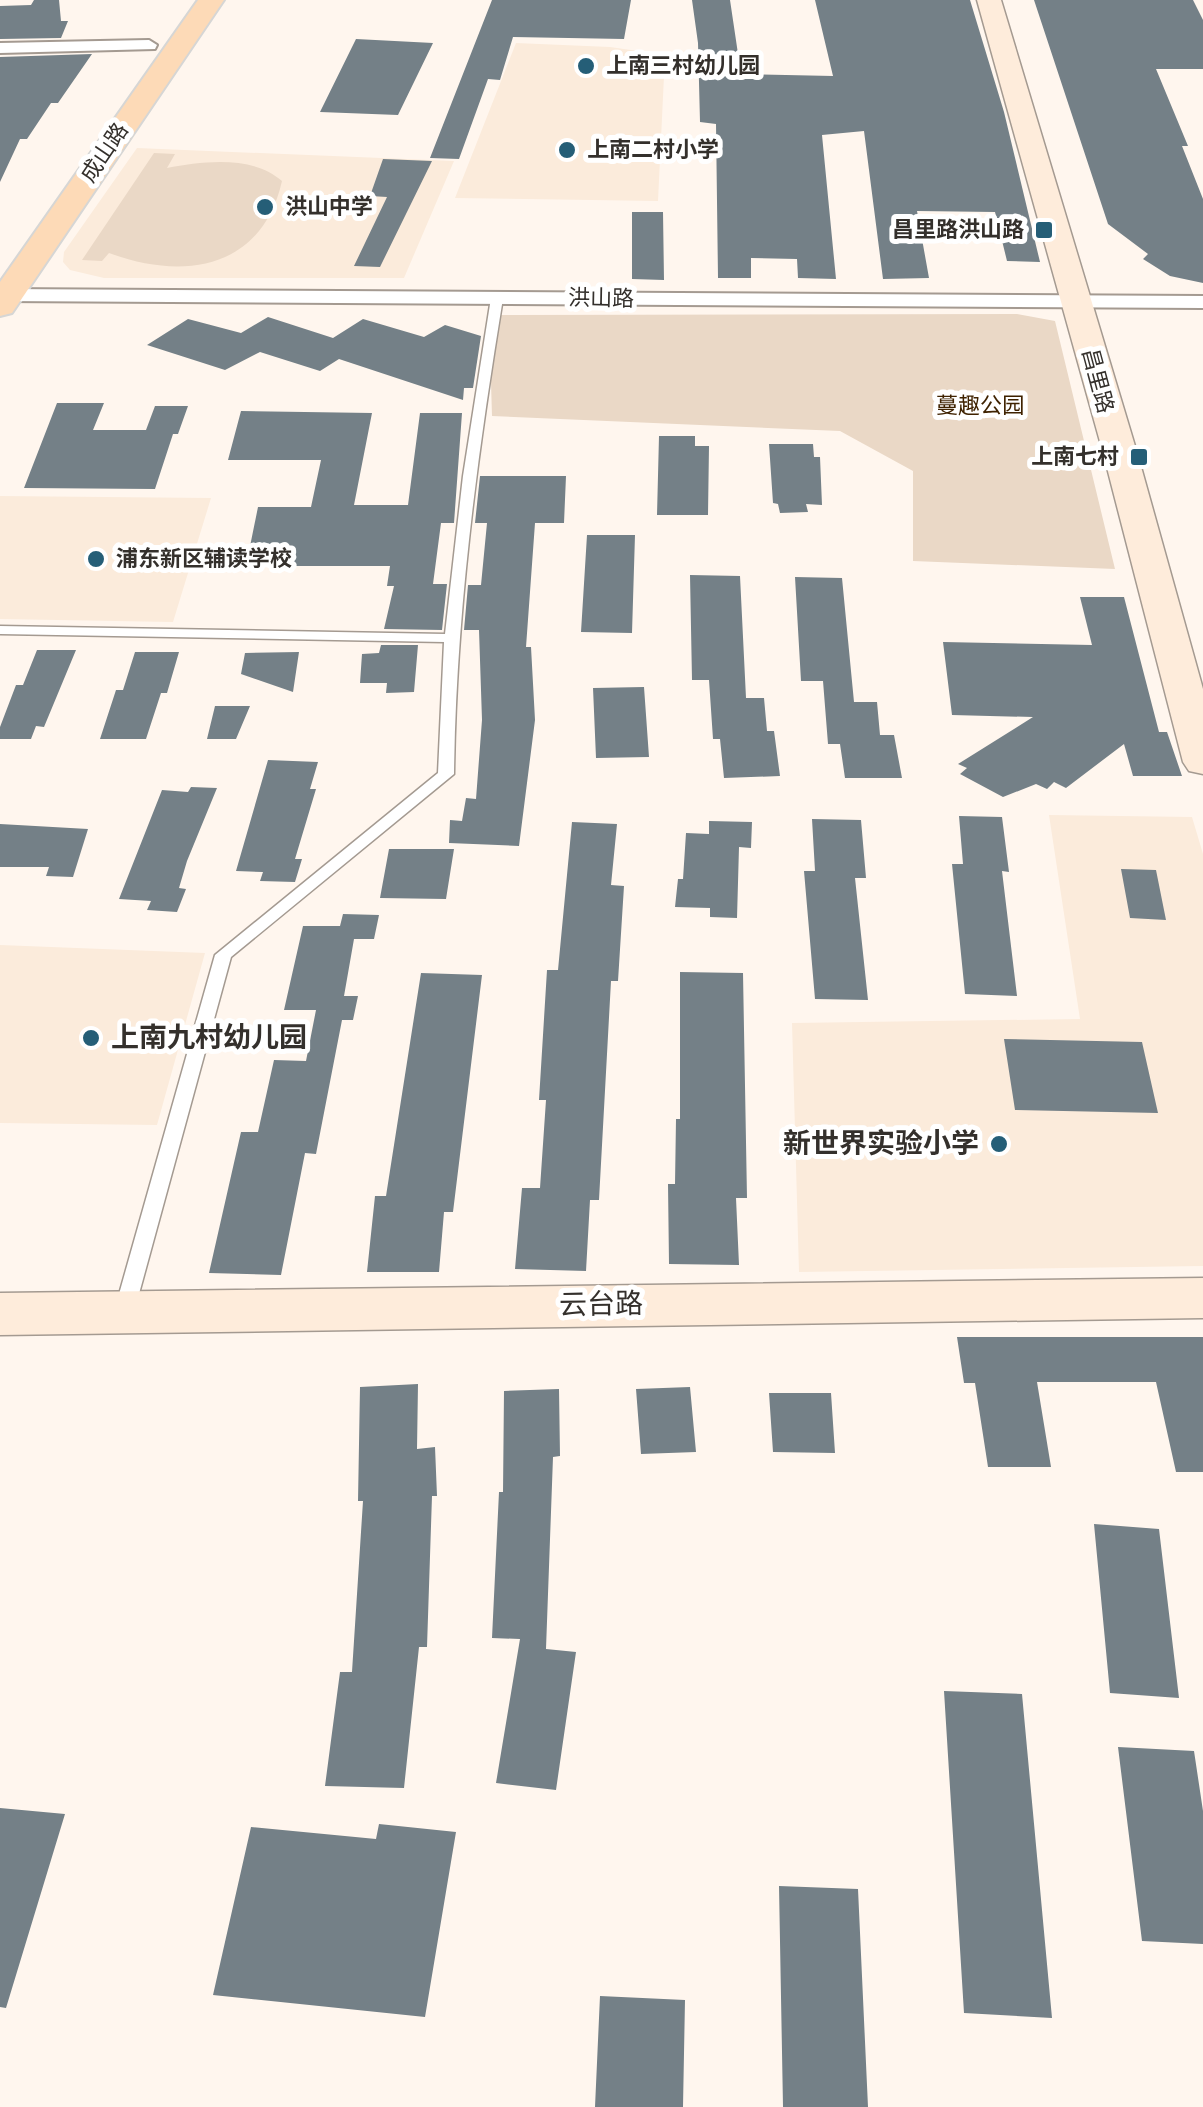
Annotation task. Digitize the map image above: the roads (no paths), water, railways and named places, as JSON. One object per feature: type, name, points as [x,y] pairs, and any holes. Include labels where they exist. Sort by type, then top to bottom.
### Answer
[{"type":"main road","name":"成山路","points":[[80,139],[182,0]]},
{"type":"main road","name":"成山路","points":[[3,298],[211,0]]},
{"type":"street","name":"昌里路","points":[[990,0],[1203,762]]},
{"type":"street","points":[[0,48],[149,45]]},
{"type":"street","name":"洪山路","points":[[3,298],[1203,302]]},
{"type":"street","name":"云台路","points":[[0,1314],[1203,1298]]},
{"type":"lane","points":[[124,1312],[224,955],[446,774],[451,638],[479,404],[497,298]]},
{"type":"lane","points":[[0,630],[451,638]]},
{"type":"place","name":"上南三村幼儿园","points":[[586,66]]},
{"type":"place","name":"上南二村小学","points":[[567,150]]},
{"type":"place","name":"洪山中学","points":[[265,207]]},
{"type":"place","name":"昌里路洪山路","points":[[1044,230]]},
{"type":"place","name":"上南七村","points":[[1139,457]]},
{"type":"place","name":"浦东新区辅读学校","points":[[96,559]]},
{"type":"place","name":"上南九村幼儿园","points":[[91,1038]]},
{"type":"place","name":"新世界实验小学","points":[[999,1144]]},
{"type":"park label","name":"蔓趣公园","points":[[980,406]]}]
